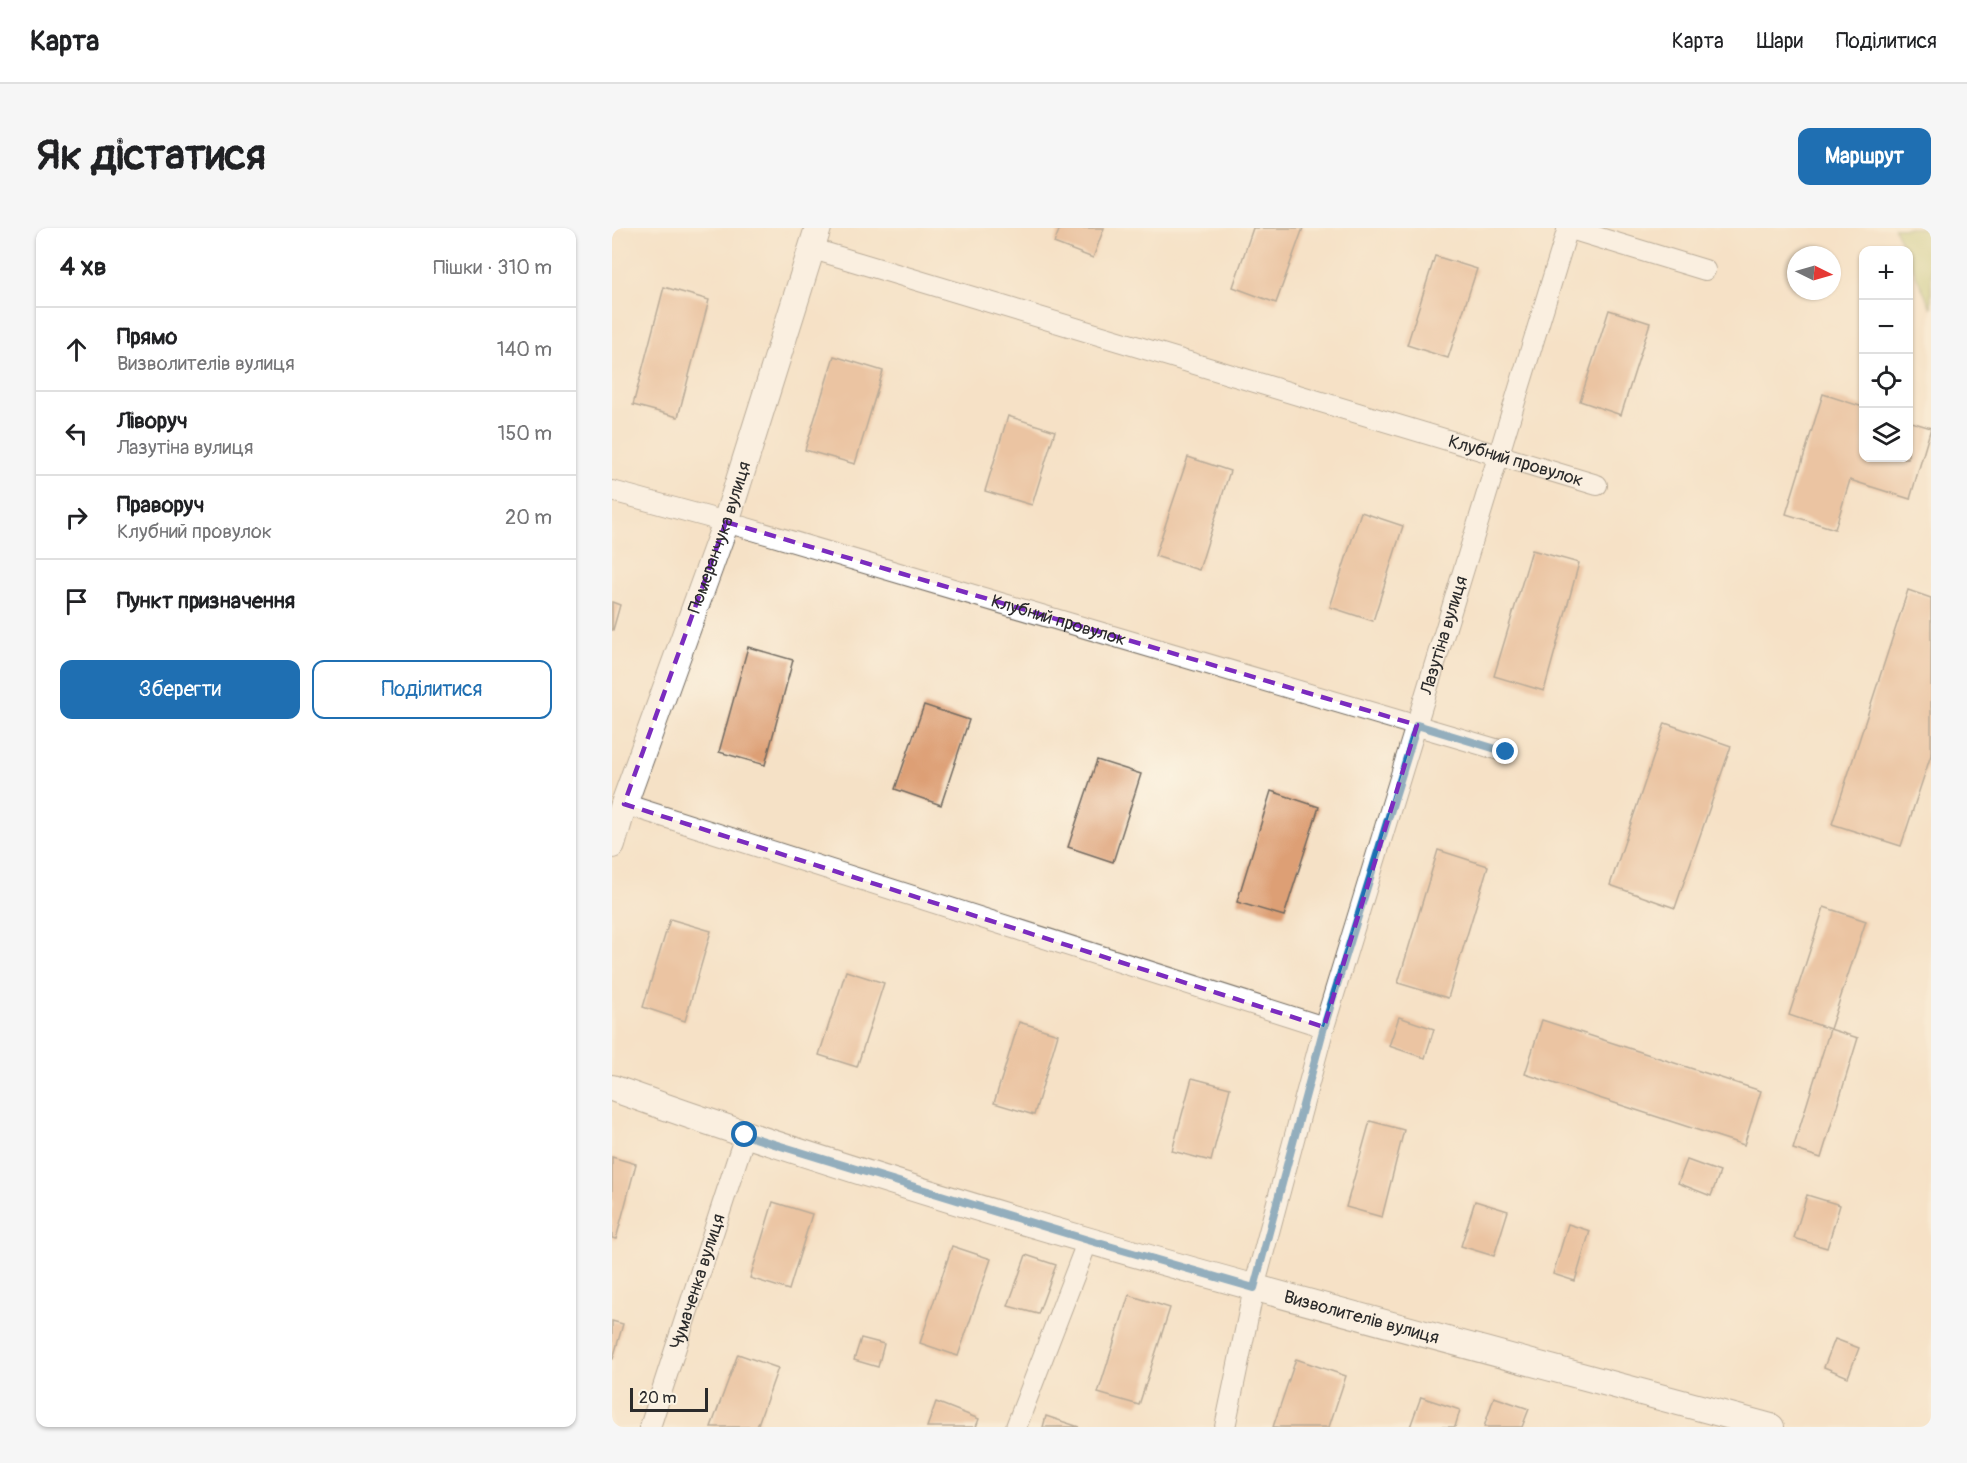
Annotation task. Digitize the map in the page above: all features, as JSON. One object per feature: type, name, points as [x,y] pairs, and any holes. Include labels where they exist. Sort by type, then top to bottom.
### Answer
[{"type":"street","points":[[1568,228],[1705,270]]},
{"type":"street","name":"Лазутіна вулиця","points":[[1225,1427],[1254,1288],[1324,1027],[1568,228]]},
{"type":"street","name":"Клубний провулок","points":[[815,239],[1597,484]]},
{"type":"street","name":"Померанчука вулиця","points":[[612,845],[624,804],[726,522],[815,239]]},
{"type":"street","name":"Клубний провулок","points":[[612,491],[726,522],[1506,752]]},
{"type":"street","points":[[624,804],[1324,1027]]},
{"type":"street","name":"Визволителів вулиця","points":[[612,1088],[745,1135],[1088,1240],[1254,1288],[1771,1427]]},
{"type":"street","name":"Чумаченка вулиця","points":[[650,1427],[745,1135]]},
{"type":"street","points":[[1016,1427],[1088,1240]]},
{"type":"highlighted area","points":[[726,522],[1417,725],[1324,1027],[624,804]]},
{"type":"green space","points":[[1894,228],[1931,228],[1931,308],[1913,268],[1913,246],[1903,246]]},
{"type":"building","points":[[1060,228],[1104,228],[1093,258],[1054,243]]},
{"type":"building","points":[[1253,228],[1303,228],[1276,303],[1233,287]]},
{"type":"building","points":[[1435,256],[1477,269],[1448,358],[1407,345]]},
{"type":"building","points":[[664,287],[709,300],[678,417],[633,405]]},
{"type":"building","points":[[1609,310],[1650,323],[1621,415],[1580,401]]},
{"type":"building","points":[[834,356],[883,371],[855,464],[805,450]]},
{"type":"building","points":[[1823,394],[1859,406],[1859,462],[1913,462],[1913,423],[1931,428],[1910,499],[1850,480],[1835,529],[1786,514]]},
{"type":"building","points":[[1008,416],[1055,431],[1032,505],[985,491]]},
{"type":"building","points":[[1188,457],[1230,471],[1199,570],[1155,556]]},
{"type":"building","points":[[1361,512],[1403,526],[1373,621],[1330,607]]},
{"type":"building","points":[[1532,550],[1579,563],[1544,691],[1494,676]]},
{"type":"building","points":[[1908,590],[1931,598],[1931,755],[1901,846],[1832,824]]},
{"type":"building","points":[[612,602],[620,605],[613,630],[612,630]]},
{"type":"building","points":[[748,647],[793,660],[765,765],[719,752]]},
{"type":"building","points":[[924,705],[969,720],[941,805],[895,789]]},
{"type":"building","points":[[1665,723],[1731,746],[1675,908],[1610,885]]},
{"type":"building","points":[[1097,760],[1141,774],[1113,862],[1068,847]]},
{"type":"building","points":[[1271,791],[1319,807],[1284,916],[1237,902]]},
{"type":"building","points":[[1438,850],[1488,866],[1448,998],[1398,983]]},
{"type":"building","points":[[1824,907],[1866,921],[1830,1029],[1789,1015]]},
{"type":"building","points":[[670,919],[711,931],[685,1021],[643,1007]]},
{"type":"building","points":[[846,971],[884,983],[857,1067],[819,1055]]},
{"type":"building","points":[[1399,1017],[1434,1029],[1425,1058],[1389,1046]]},
{"type":"building","points":[[1542,1020],[1761,1091],[1744,1145],[1525,1074]]},
{"type":"building","points":[[1019,1022],[1058,1034],[1034,1115],[994,1103]]},
{"type":"building","points":[[1830,1029],[1858,1038],[1821,1158],[1793,1149]]},
{"type":"building","points":[[1192,1078],[1230,1088],[1211,1161],[1172,1151]]},
{"type":"building","points":[[1370,1121],[1404,1130],[1382,1217],[1346,1207]]},
{"type":"building","points":[[612,1157],[636,1164],[616,1239],[612,1238]]},
{"type":"building","points":[[1687,1160],[1720,1172],[1711,1196],[1678,1183]]},
{"type":"building","points":[[1807,1195],[1840,1205],[1827,1248],[1794,1238]]},
{"type":"building","points":[[1475,1201],[1508,1211],[1494,1256],[1461,1246]]},
{"type":"building","points":[[773,1202],[812,1214],[789,1290],[750,1278]]},
{"type":"building","points":[[1568,1224],[1590,1231],[1575,1281],[1553,1274]]},
{"type":"building","points":[[952,1246],[991,1259],[958,1356],[920,1343]]},
{"type":"building","points":[[1026,1255],[1056,1265],[1038,1314],[1008,1306]]},
{"type":"building","points":[[1129,1295],[1170,1308],[1139,1405],[1098,1393]]},
{"type":"building","points":[[612,1321],[623,1324],[613,1359],[612,1359]]},
{"type":"building","points":[[861,1338],[884,1344],[878,1367],[854,1360]]},
{"type":"building","points":[[1835,1339],[1859,1348],[1848,1377],[1824,1367]]},
{"type":"building","points":[[738,1354],[778,1368],[757,1427],[711,1427]]},
{"type":"building","points":[[1296,1359],[1346,1376],[1329,1427],[1273,1427]]},
{"type":"building","points":[[1421,1397],[1460,1410],[1455,1427],[1410,1427]]},
{"type":"building","points":[[1494,1397],[1529,1409],[1522,1427],[1484,1427]]},
{"type":"building","points":[[936,1402],[979,1419],[976,1427],[927,1427]]},
{"type":"building","points":[[1046,1416],[1079,1427],[1043,1427]]},
{"type":"route","points":[[745,1135],[1088,1240],[1254,1288],[1324,1027],[1417,725],[1506,752]]}]
